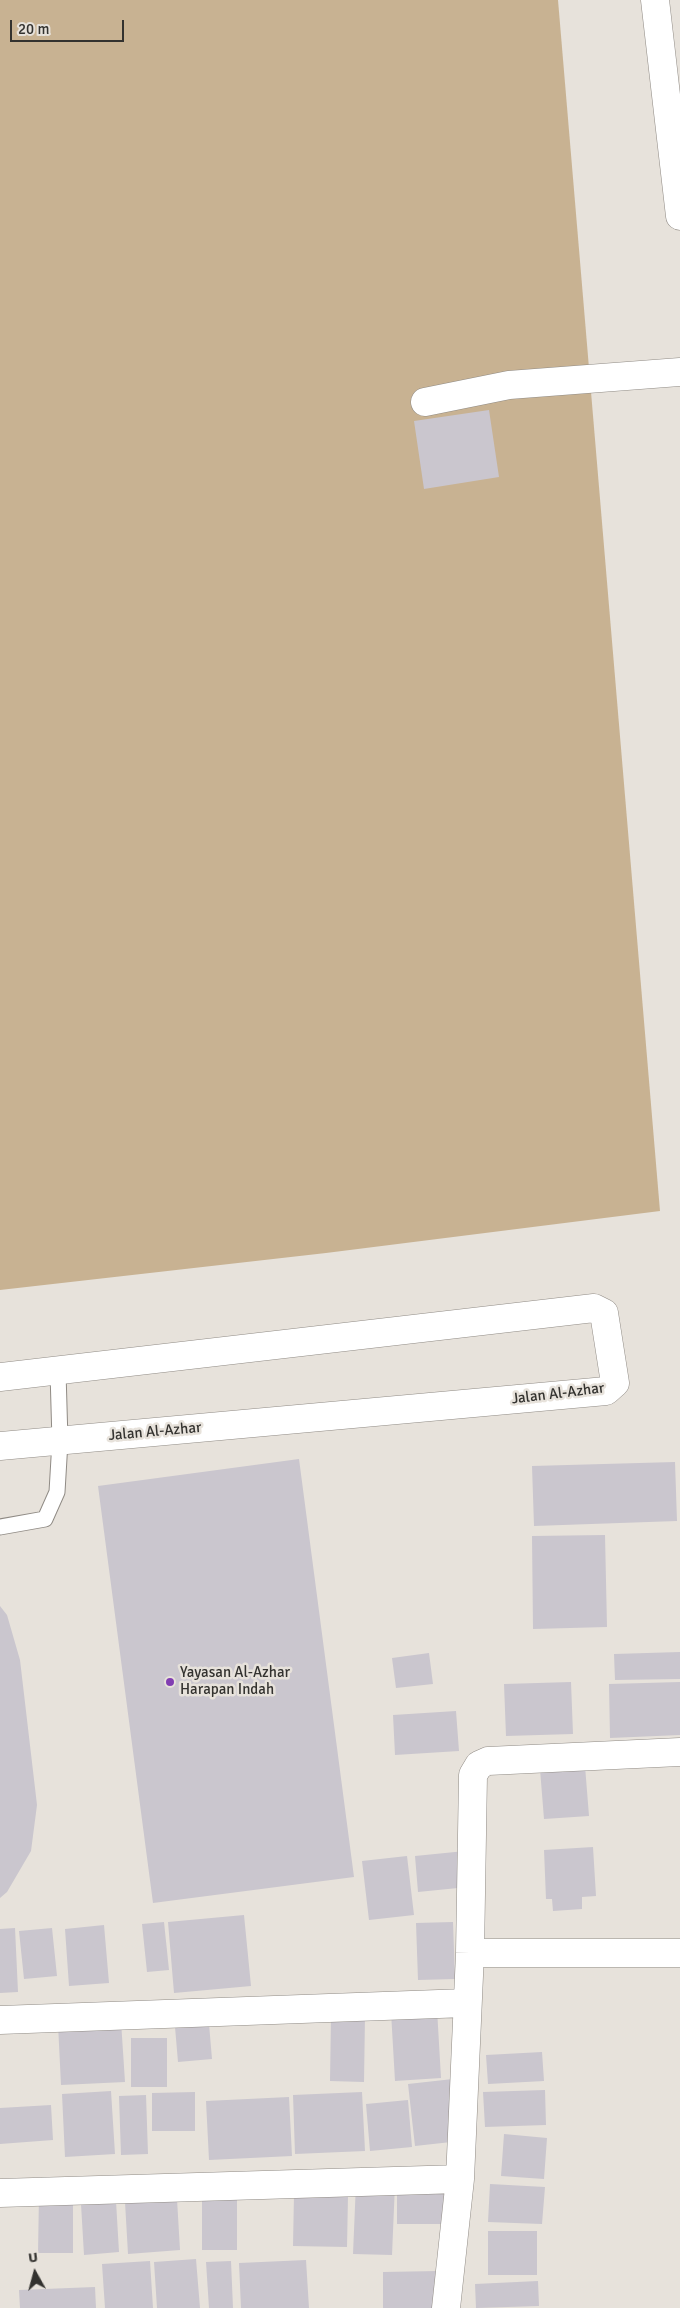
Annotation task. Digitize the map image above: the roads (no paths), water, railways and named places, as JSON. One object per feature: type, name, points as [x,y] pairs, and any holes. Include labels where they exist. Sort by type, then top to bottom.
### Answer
[{"type":"street","points":[[655,0],[680,216]]},
{"type":"street","points":[[425,402],[509,385],[680,372]]},
{"type":"street","name":"Jalan Al-Azhar","points":[[0,1377],[58,1372],[594,1308],[604,1313],[615,1383],[606,1391],[0,1446]]},
{"type":"street","points":[[446,2308],[460,2179],[466,2003],[470,1953],[473,1776],[479,1765],[488,1761],[680,1752]]},
{"type":"street","points":[[470,1953],[680,1953]]},
{"type":"street","points":[[0,2020],[466,2003]]},
{"type":"street","points":[[0,2193],[460,2179]]},
{"type":"lane","points":[[0,1527],[45,1519],[57,1492],[60,1441],[58,1372]]},
{"type":"place","name":"Yayasan Al-Azhar Harapan Indah","points":[[170,1682]]}]
